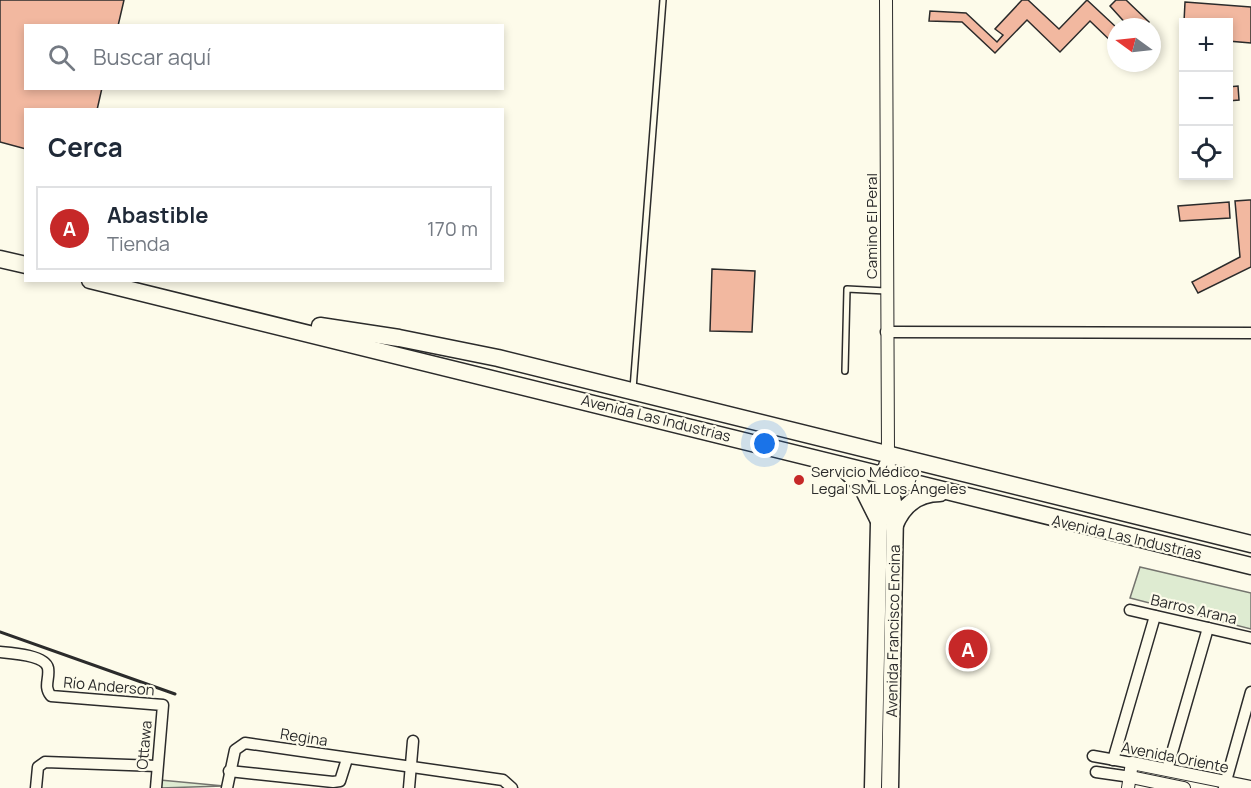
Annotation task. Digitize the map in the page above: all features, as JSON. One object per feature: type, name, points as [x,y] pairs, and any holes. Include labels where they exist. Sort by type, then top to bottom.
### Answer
[{"type":"main road","points":[[0,259],[24,265]]},
{"type":"main road","name":"Avenida Las Industrias","points":[[98,282],[1251,566]]},
{"type":"main road","name":"Avenida Las Industrias","points":[[236,315],[442,346],[888,453],[1251,544]]},
{"type":"main road","name":"Avenida Francisco Encina","points":[[888,453],[887,525],[895,585],[890,788]]},
{"type":"main road","points":[[835,462],[861,485],[887,525],[913,500],[926,494],[948,492]]},
{"type":"main road","name":"Avenida Francisco Encina","points":[[873,788],[878,583],[887,525]]},
{"type":"main road","points":[[878,583],[895,585]]},
{"type":"main road","points":[[874,723],[891,724]]},
{"type":"street","name":"Camino El Peral","points":[[886,0],[888,453]]},
{"type":"street","points":[[886,332],[1251,333]]},
{"type":"street","name":"Barros Arana","points":[[1130,610],[1251,638]]},
{"type":"street","points":[[1113,760],[1155,616]]},
{"type":"street","points":[[1167,770],[1208,628]]},
{"type":"street","name":"Río Anderson","points":[[0,652],[29,656],[45,663],[48,669],[46,687],[51,696],[163,705]]},
{"type":"street","points":[[1225,785],[1251,692]]},
{"type":"street","name":"Ottawa","points":[[156,788],[163,705]]},
{"type":"street","points":[[409,788],[413,741]]},
{"type":"street","name":"Regina","points":[[227,788],[235,750],[245,743],[503,780],[512,788]]},
{"type":"street","name":"Avenida Oriente","points":[[1093,756],[1167,770],[1225,785],[1251,787]]},
{"type":"street","points":[[229,771],[333,783],[340,781],[344,776],[347,759]]},
{"type":"street","points":[[36,788],[38,767],[45,762],[158,766]]},
{"type":"street","points":[[1130,782],[1132,763]]},
{"type":"street","name":"Avenida Oriente","points":[[1096,772],[1130,782],[1184,788]]},
{"type":"lane","points":[[633,391],[663,0]]},
{"type":"lane","points":[[845,371],[847,289],[886,291]]},
{"type":"green space","points":[[1140,567],[1251,593],[1251,629],[1130,598]]},
{"type":"green space","points":[[160,780],[224,786],[160,788]]},
{"type":"building","points":[[0,0],[124,0],[118,24],[24,24],[24,90],[102,90],[97,108],[24,108],[24,148],[0,142]]},
{"type":"building","points":[[1022,0],[1028,0],[1059,29],[1087,0],[1107,19],[1107,37],[1090,21],[1060,52],[1027,20],[995,53],[962,22],[929,21],[930,11],[966,13],[997,42],[1003,35],[995,29]]},
{"type":"building","points":[[1116,0],[1126,0],[1145,18],[1121,18],[1110,6]]},
{"type":"building","points":[[1185,2],[1251,7],[1251,43],[1233,41],[1233,18],[1184,18]]},
{"type":"building","points":[[1233,86],[1238,86],[1239,100],[1233,101]]},
{"type":"building","points":[[1251,200],[1251,267],[1198,293],[1192,282],[1240,257],[1235,201]]},
{"type":"building","points":[[1229,202],[1230,218],[1180,221],[1178,206]]},
{"type":"building","points":[[712,269],[755,271],[752,332],[710,331]]},
{"type":"wall","points":[[0,632],[175,694]]},
{"type":"place","name":"Servicio Médico Legal SML Los Ángeles","points":[[799,480]]},
{"type":"place","name":"Abastible","points":[[968,649]]}]
